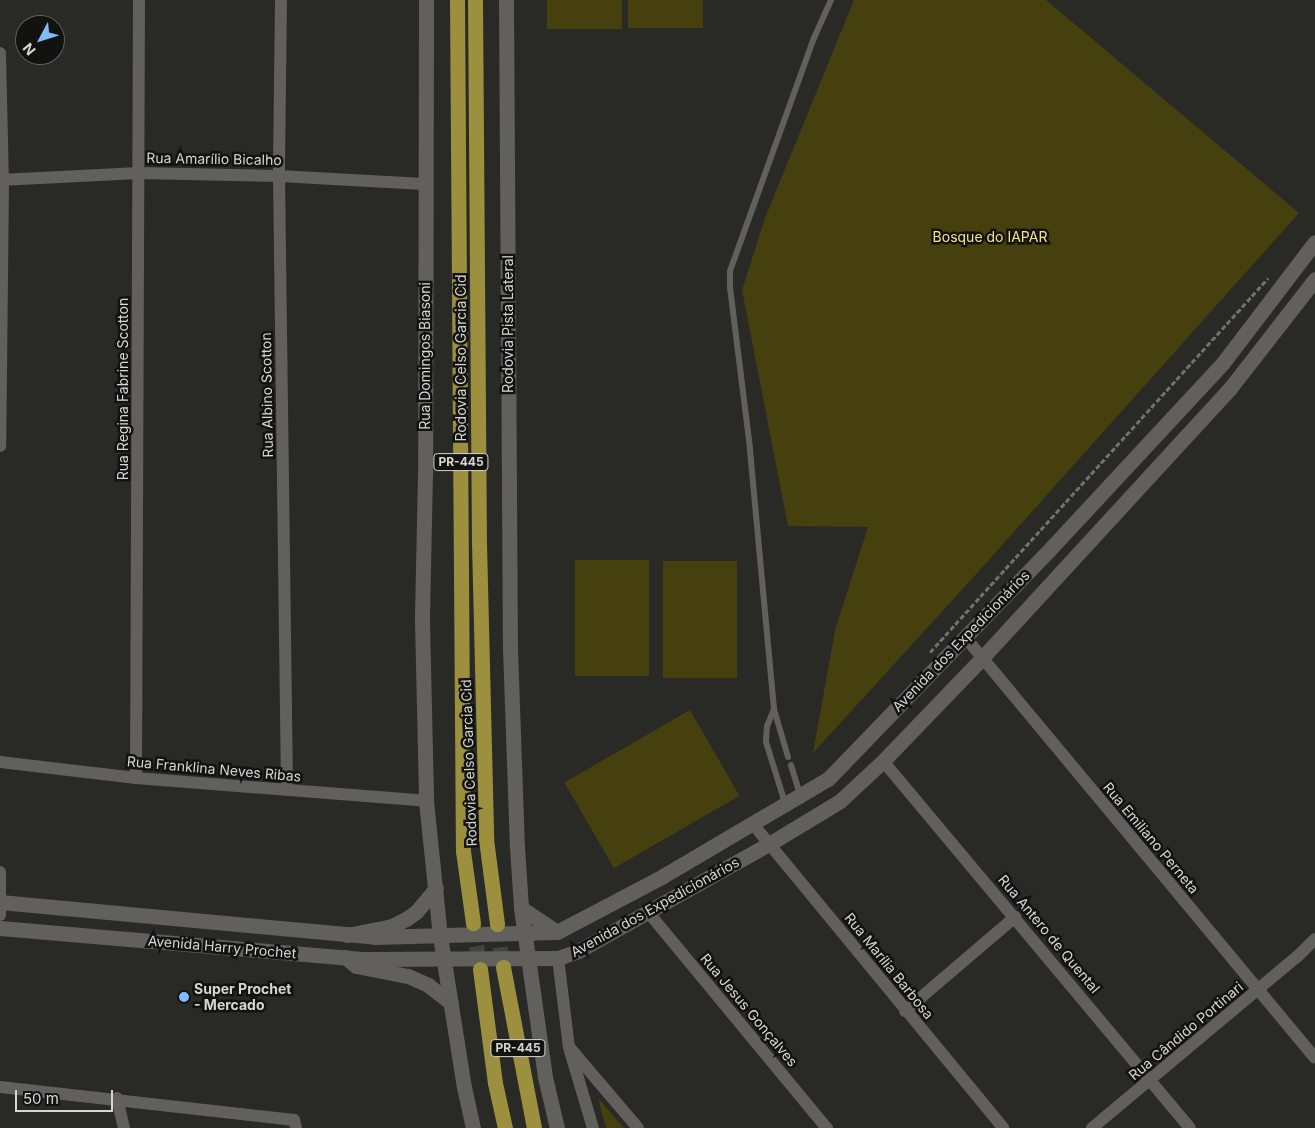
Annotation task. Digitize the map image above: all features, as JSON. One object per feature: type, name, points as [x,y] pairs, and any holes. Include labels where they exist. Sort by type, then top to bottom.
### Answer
[{"type":"highway","name":"Rodovia Celso Garcia Cid","points":[[456,0],[463,851],[473,923]]},
{"type":"highway","name":"Rodovia Celso Garcia Cid","points":[[475,0],[479,543],[485,819],[497,924]]},
{"type":"highway","name":"PR-445","points":[[503,967],[534,1128]]},
{"type":"highway","name":"PR-445","points":[[480,969],[495,1083],[505,1128]]},
{"type":"street","name":"Rua Regina Fabrine Scotton","points":[[136,778],[139,0]]},
{"type":"street","name":"Rua Albino Scotton","points":[[281,0],[279,176],[287,790]]},
{"type":"street","name":"Rua Domingos Biasoni","points":[[426,0],[424,184],[425,473],[422,620],[426,801]]},
{"type":"street","name":"Rodovia Pista Lateral","points":[[506,0],[510,648],[521,908]]},
{"type":"street","points":[[0,53],[2,181],[0,446]]},
{"type":"street","name":"Rua Amarílio Bicalho","points":[[2,181],[138,173],[279,176],[424,184]]},
{"type":"street","name":"Avenida dos Expedicionários","points":[[440,936],[557,932],[663,876],[828,779],[965,637],[1222,364],[1314,245]]},
{"type":"street","name":"Avenida dos Expedicionários","points":[[444,959],[558,958],[578,951],[770,844],[840,801],[883,760],[982,658],[1231,387],[1315,279]]},
{"type":"street","name":"Rua Emiliano Perneta","points":[[965,637],[1315,1058]]},
{"type":"street","name":"Rua Antero de Quental","points":[[883,760],[1190,1128]]},
{"type":"street","name":"Rua Franklina Neves Ribas","points":[[0,762],[136,778],[426,801]]},
{"type":"street","points":[[426,801],[440,936],[464,1087],[473,1128]]},
{"type":"street","name":"Rua Marília Barbosa","points":[[752,823],[1003,1128]]},
{"type":"street","points":[[0,872],[0,906]]},
{"type":"street","points":[[436,888],[416,912],[406,919],[392,926],[347,935],[345,958],[356,966],[408,976],[428,985],[450,1003]]},
{"type":"street","name":"Avenida Harry Prochet","points":[[0,906],[347,935],[407,938],[440,936]]},
{"type":"street","points":[[521,908],[557,932]]},
{"type":"street","name":"PR-445","points":[[521,908],[545,1077],[557,1128]]},
{"type":"street","name":"Rua Jesus Gonçalves","points":[[648,912],[828,1128]]},
{"type":"street","points":[[905,1010],[1015,918]]},
{"type":"street","name":"Avenida Harry Prochet","points":[[0,928],[345,958],[444,959]]},
{"type":"street","name":"Rua Cândido Portinari","points":[[1092,1128],[1258,990],[1315,939]]},
{"type":"street","points":[[558,958],[569,1046],[593,1128]]},
{"type":"street","points":[[569,1046],[638,1128]]},
{"type":"street","points":[[0,1087],[117,1098],[295,1124]]},
{"type":"street","points":[[117,1098],[124,1128]]},
{"type":"lane","points":[[788,757],[774,709],[750,448],[730,288],[730,271],[797,82],[830,0]]},
{"type":"lane","points":[[774,709],[767,726],[766,742],[785,804]]},
{"type":"lane","points":[[791,765],[800,795]]},
{"type":"path","points":[[930,652],[1274,272]]},
{"type":"green space","points":[[547,0],[622,0],[622,29],[547,29]]},
{"type":"green space","points":[[628,0],[703,0],[703,28],[628,28]]},
{"type":"green space","name":"Bosque do IAPAR","points":[[854,0],[1046,0],[1299,213],[970,581],[813,753],[835,630],[868,527],[788,526],[742,290],[765,218]]},
{"type":"green space","points":[[575,560],[649,560],[649,676],[575,676]]},
{"type":"green space","points":[[663,561],[737,561],[737,678],[663,678]]},
{"type":"green space","points":[[690,710],[740,796],[614,868],[564,782]]},
{"type":"green space","points":[[598,1098],[624,1128],[606,1128]]},
{"type":"tunnel","points":[[473,923],[480,969]]},
{"type":"tunnel","points":[[497,924],[503,967]]},
{"type":"place","name":"Super Prochet - Mercado","points":[[184,997]]}]
